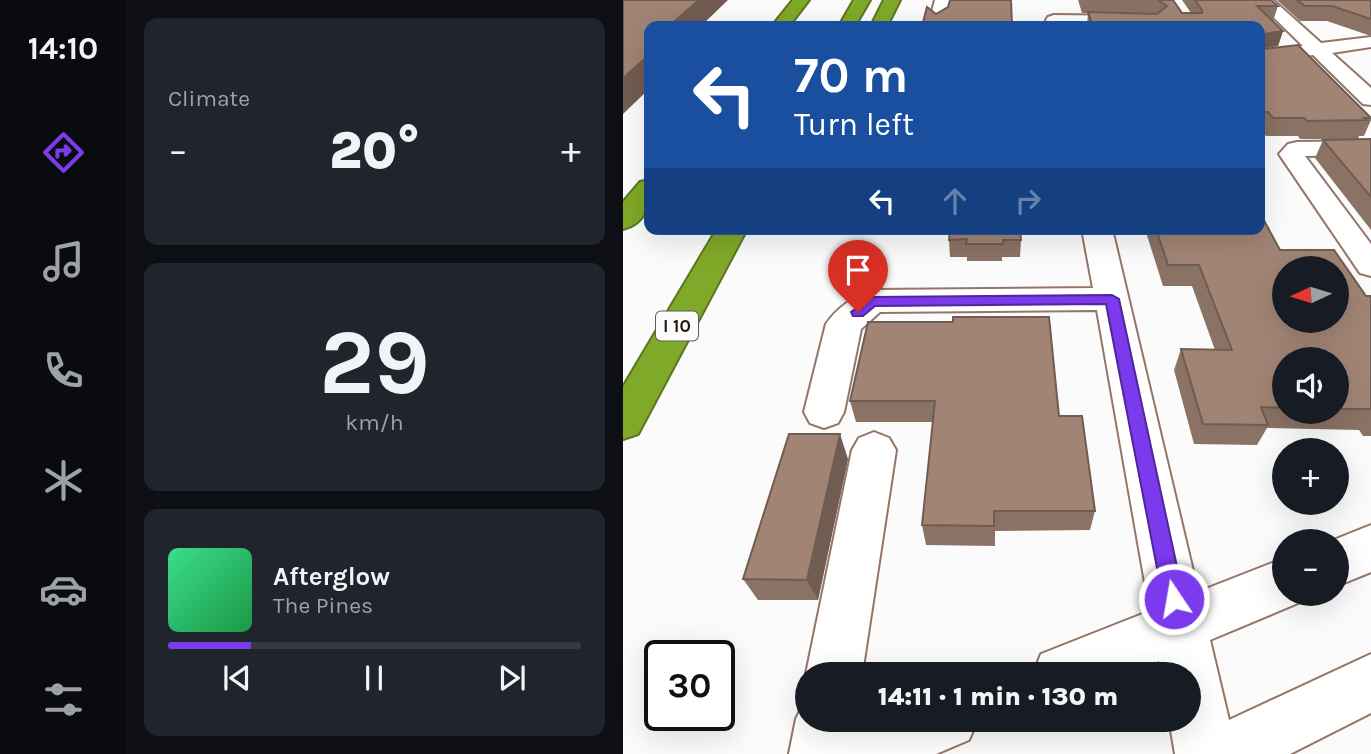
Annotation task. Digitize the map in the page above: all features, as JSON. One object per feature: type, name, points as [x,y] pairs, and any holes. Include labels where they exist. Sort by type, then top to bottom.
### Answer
[{"type":"highway","points":[[784,21],[801,0]]},
{"type":"highway","points":[[850,21],[862,0]]},
{"type":"highway","points":[[882,21],[892,0]]},
{"type":"highway","points":[[623,220],[644,194]]},
{"type":"highway","name":"I 10","points":[[623,423],[729,235]]},
{"type":"street","points":[[938,19],[943,0]]},
{"type":"street","points":[[1050,0],[1055,21]]},
{"type":"street","points":[[1264,0],[1367,91]]},
{"type":"street","points":[[1301,34],[1371,26]]},
{"type":"street","points":[[1265,56],[1371,42]]},
{"type":"street","points":[[1371,148],[1297,149],[1291,154],[1371,266]]},
{"type":"street","points":[[1098,235],[1206,754]]},
{"type":"street","points":[[824,412],[844,324],[871,301],[1112,299]]},
{"type":"street","points":[[836,662],[874,450]]},
{"type":"street","points":[[1349,557],[1371,548]]},
{"type":"street","points":[[1090,662],[1272,588]]},
{"type":"street","points":[[1225,754],[1371,683]]},
{"type":"street","points":[[820,754],[824,732]]},
{"type":"street","points":[[862,754],[916,732]]},
{"type":"building","points":[[623,0],[699,0],[675,21],[644,21],[644,59],[623,78]]},
{"type":"building","points":[[950,0],[1011,0],[1012,21],[923,21],[927,7],[936,14],[948,7]]},
{"type":"building","points":[[1158,0],[1173,0],[1182,13],[1202,13],[1195,0],[1271,0],[1278,6],[1257,6],[1283,31],[1265,34],[1265,21],[1091,21],[1088,12],[1157,14],[1167,6]]},
{"type":"building","points":[[1297,0],[1371,0],[1371,19],[1332,6],[1305,6]]},
{"type":"building","points":[[1298,45],[1371,118],[1307,121],[1304,118],[1273,118],[1265,112],[1265,49]]},
{"type":"building","points":[[1371,139],[1371,197],[1323,140]]},
{"type":"building","points":[[1265,222],[1280,250],[1334,250],[1338,256],[1272,256],[1272,333],[1349,333],[1349,272],[1366,296],[1371,296],[1371,409],[1349,409],[1349,347],[1272,347],[1272,407],[1261,407],[1268,425],[1203,424],[1181,349],[1232,350],[1199,265],[1168,265],[1158,235],[1265,235]]},
{"type":"building","points":[[949,235],[1021,235],[1021,240],[1003,240],[1003,244],[966,244],[967,239],[949,240]]},
{"type":"building","points":[[953,317],[1049,317],[1059,416],[1082,416],[1095,511],[994,511],[994,526],[922,525],[935,401],[850,401],[868,322],[953,322]]},
{"type":"building","points":[[789,434],[840,434],[807,580],[743,579]]},
{"type":"route","points":[[858,312],[871,301],[1112,299],[1174,599]]}]
